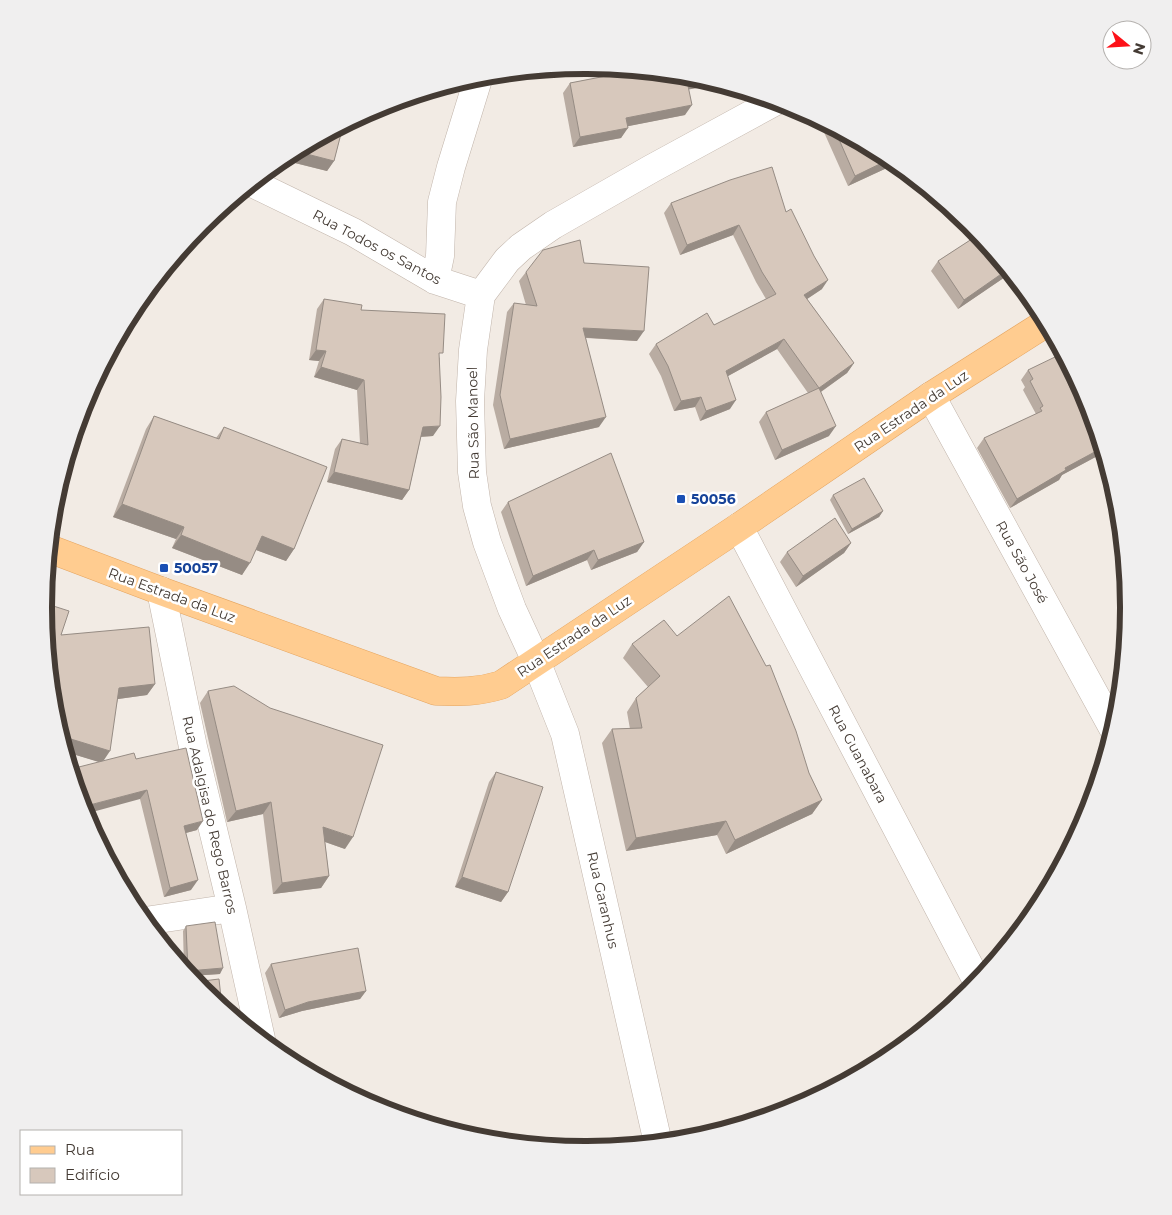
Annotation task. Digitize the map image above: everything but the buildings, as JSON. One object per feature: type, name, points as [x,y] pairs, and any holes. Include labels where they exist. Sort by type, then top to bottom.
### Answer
[{"type":"main road","name":"Rua Estrada da Luz","points":[[56,551],[436,691],[463,693],[488,689],[501,685],[739,527],[931,396],[1040,328]]},
{"type":"street","points":[[435,280],[440,256],[442,202],[476,85]]},
{"type":"street","points":[[488,284],[521,247],[553,225],[767,106]]},
{"type":"street","name":"Rua Todos os Santos","points":[[258,186],[353,232],[435,280],[488,284]]},
{"type":"street","name":"Rua São Manoel","points":[[488,284],[473,350],[470,401],[472,472],[477,506],[487,542],[512,609],[536,661]]},
{"type":"street","name":"Rua São José","points":[[931,396],[1108,718]]},
{"type":"street","name":"Rua Guanabara","points":[[739,527],[973,974]]},
{"type":"street","name":"Rua Adalgisa do Rego Barros","points":[[161,591],[193,747],[259,1029]]},
{"type":"street","name":"Rua Garanhus","points":[[536,661],[564,734],[656,1136]]},
{"type":"street","points":[[154,920],[232,908]]},
{"type":"place","name":"50056","points":[[681,499]]},
{"type":"place","name":"50057","points":[[164,568]]}]
